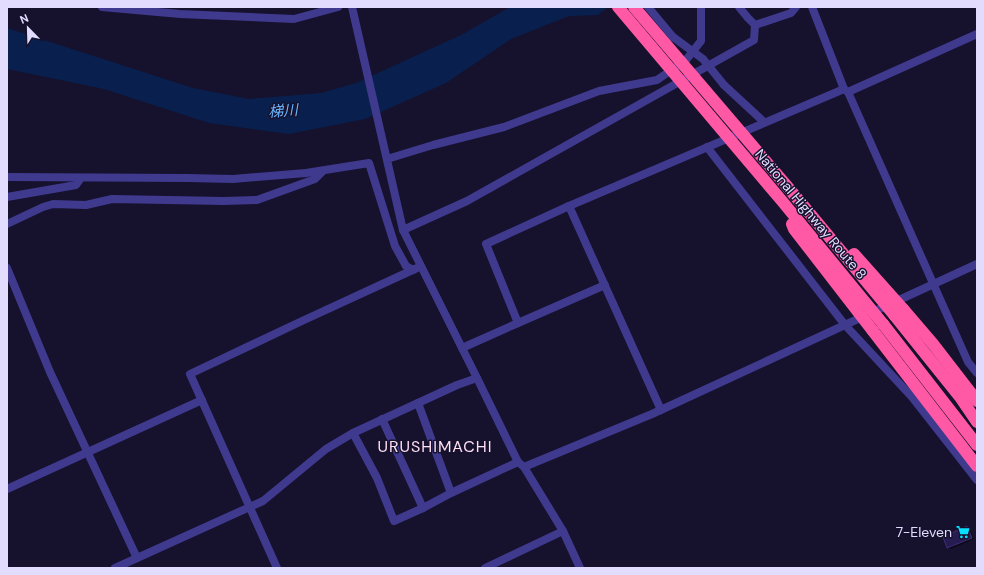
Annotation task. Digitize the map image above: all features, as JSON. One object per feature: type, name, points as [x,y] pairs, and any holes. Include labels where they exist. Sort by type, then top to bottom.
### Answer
[{"type":"highway","name":"National Highway Route 8","points":[[618,7],[883,324],[977,445]]},
{"type":"highway","name":"National Highway Route 8","points":[[634,7],[791,191],[899,312],[977,422]]},
{"type":"highway","points":[[782,202],[794,229],[977,466]]},
{"type":"highway","points":[[899,312],[933,344],[977,401]]},
{"type":"street","points":[[102,7],[180,14],[294,20],[338,7]]},
{"type":"street","points":[[648,7],[673,37],[703,59],[724,85],[764,122]]},
{"type":"street","points":[[386,155],[504,127],[599,91],[657,80],[686,60],[701,41],[701,7]]},
{"type":"street","points":[[402,230],[467,201],[754,40],[755,25],[739,7]]},
{"type":"street","points":[[755,25],[790,13],[796,7]]},
{"type":"street","points":[[812,7],[846,90],[968,362],[977,373]]},
{"type":"street","points":[[352,8],[402,230],[422,266],[521,465],[563,531],[580,568]]},
{"type":"street","points":[[518,323],[486,244],[569,206],[764,122],[846,90],[977,34]]},
{"type":"street","points":[[707,147],[845,325],[912,397],[977,480]]},
{"type":"street","points":[[7,177],[233,179],[279,177],[323,171],[369,162],[395,246],[406,266],[413,270]]},
{"type":"street","points":[[7,224],[43,207],[53,204],[86,205],[112,199],[224,201],[256,200],[315,179],[323,171]]},
{"type":"street","points":[[7,197],[76,185],[81,178]]},
{"type":"street","points":[[569,206],[660,410]]},
{"type":"street","points":[[353,433],[377,478],[394,521],[451,493],[660,410],[977,264]]},
{"type":"street","points":[[277,568],[190,374],[302,320],[422,266]]},
{"type":"street","points":[[7,268],[50,372],[89,452],[137,558]]},
{"type":"street","points":[[462,348],[605,284]]},
{"type":"street","points":[[115,568],[250,508],[263,501],[326,449],[353,433],[457,385],[477,378]]},
{"type":"street","points":[[7,489],[202,400]]},
{"type":"street","points":[[418,403],[451,493]]},
{"type":"street","points":[[382,419],[423,508]]},
{"type":"street","points":[[485,568],[563,531]]},
{"type":"water","name":"梯川","points":[[510,7],[608,7],[598,15],[569,16],[511,39],[446,83],[365,119],[289,134],[209,123],[104,89],[7,69],[7,28],[193,88],[249,99],[321,93],[356,83],[461,35]]},
{"type":"building","points":[[967,526],[972,538],[947,548],[943,537]]},
{"type":"place","name":"7-Eleven","points":[[963,532]]},
{"type":"district","name":"URUSHIMACHI","points":[[435,446]]}]
